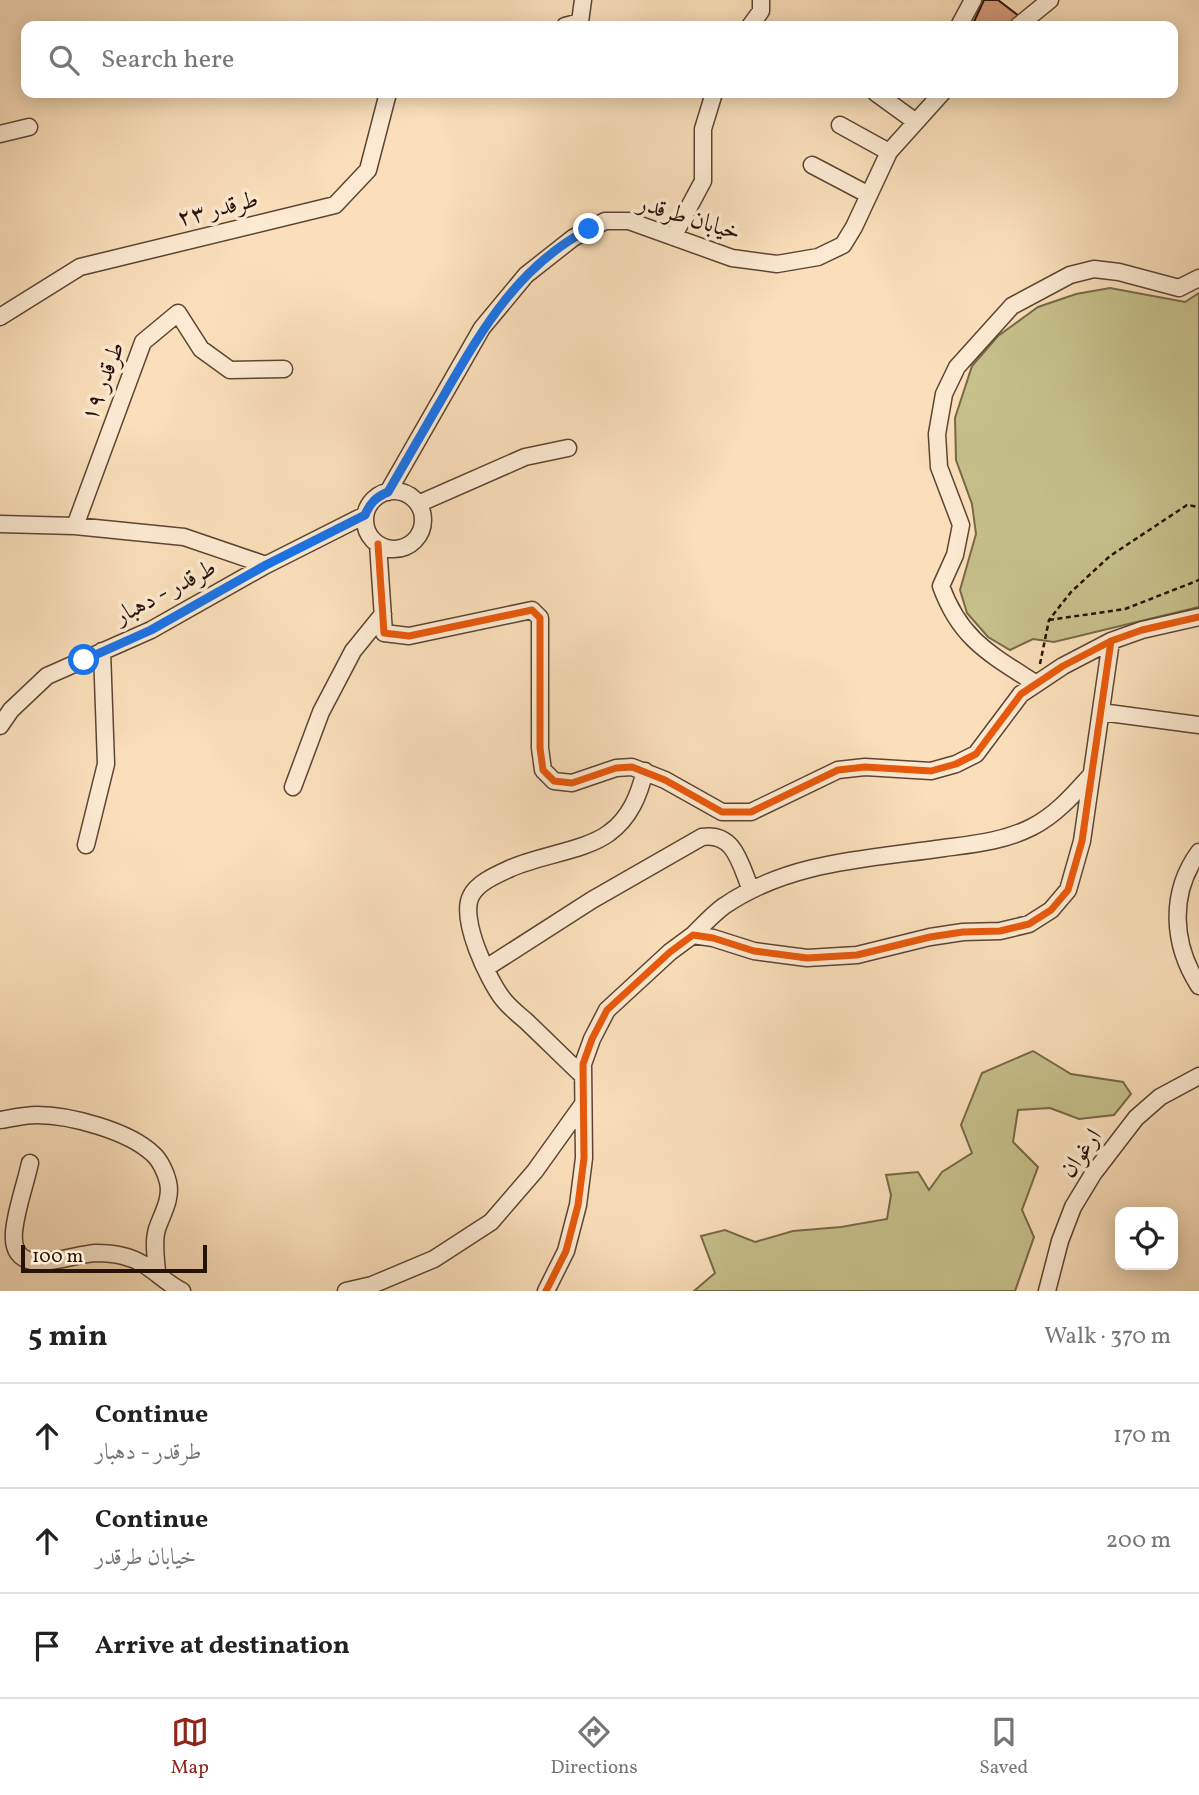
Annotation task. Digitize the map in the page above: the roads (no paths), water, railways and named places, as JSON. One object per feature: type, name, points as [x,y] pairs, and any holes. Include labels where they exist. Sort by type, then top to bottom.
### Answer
[{"type":"street","points":[[580,21],[583,0]]},
{"type":"street","points":[[754,21],[761,11],[761,0]]},
{"type":"street","points":[[962,21],[973,0]]},
{"type":"street","points":[[1024,21],[1050,0]]},
{"type":"street","name":"طرقدر ۲۳","points":[[0,317],[80,267],[335,205],[368,170],[387,98]]},
{"type":"street","points":[[673,237],[703,181],[703,129],[712,98]]},
{"type":"street","points":[[883,98],[916,122]]},
{"type":"street","name":"خیابان طرقدر","points":[[388,492],[482,328],[526,275],[573,238],[605,221],[629,221],[732,258],[777,264],[818,257],[843,245],[889,152],[938,98]]},
{"type":"street","points":[[840,125],[889,152]]},
{"type":"street","points":[[0,134],[29,127]]},
{"type":"street","points":[[812,165],[869,195]]},
{"type":"street","points":[[1035,682],[995,657],[969,635],[950,610],[941,586],[955,555],[961,524],[939,467],[937,434],[944,394],[957,367],[1012,306],[1070,275],[1094,269],[1119,272],[1179,288],[1199,278]]},
{"type":"street","name":"طرقدر ۱۹","points":[[75,526],[143,342],[178,313],[201,349],[230,370],[284,369]]},
{"type":"street","points":[[418,504],[525,457],[568,448]]},
{"type":"street","points":[[388,492],[400,492],[410,496],[418,504],[422,526],[418,536],[410,544],[400,549],[388,549],[370,536],[365,526],[365,515],[370,504],[378,497],[388,492]]},
{"type":"street","name":"طرقدر - دهبار","points":[[0,726],[11,710],[47,676],[151,630],[266,565],[365,515]]},
{"type":"street","points":[[0,524],[75,526],[184,537],[266,565]]},
{"type":"street","points":[[378,544],[384,633],[409,636],[532,610],[540,618],[540,748],[543,770],[554,781],[572,783],[615,768],[632,767],[645,771],[722,812],[751,812],[838,770],[865,767],[931,771],[956,764],[976,754],[1021,694],[1035,682],[1111,641],[1142,630],[1199,617]]},
{"type":"street","points":[[293,787],[321,712],[353,651],[383,614]]},
{"type":"street","points":[[693,935],[713,938],[754,951],[807,958],[857,955],[930,937],[963,932],[1000,931],[1029,925],[1051,910],[1068,890],[1082,841],[1111,641]]},
{"type":"street","points":[[86,845],[106,764],[102,651]]},
{"type":"street","points":[[1101,712],[1199,725]]},
{"type":"street","points":[[583,1076],[503,999],[486,968],[468,924],[467,905],[471,893],[488,879],[539,857],[581,846],[608,834],[627,815],[640,792],[645,771]]},
{"type":"street","points":[[546,1291],[566,1251],[578,1205],[584,1158],[583,1064],[607,1010],[722,907],[751,890],[794,872],[835,862],[996,841],[1032,827],[1064,805],[1092,774]]},
{"type":"street","points":[[486,968],[592,900],[702,837],[715,835],[726,839],[751,890]]},
{"type":"street","points":[[1199,852],[1188,867],[1179,901],[1178,937],[1190,971],[1199,986]]},
{"type":"street","name":"ارغوان","points":[[1047,1291],[1060,1241],[1073,1207],[1093,1174],[1136,1118],[1160,1097],[1199,1076]]},
{"type":"street","points":[[346,1291],[373,1285],[434,1259],[491,1222],[535,1171],[583,1104]]},
{"type":"street","points":[[0,1120],[37,1115],[79,1120],[128,1138],[154,1154],[169,1184],[166,1208],[157,1230],[157,1272]]},
{"type":"street","points":[[30,1163],[14,1233],[16,1248],[28,1261],[43,1263],[96,1253],[132,1259],[143,1262],[182,1291]]}]
